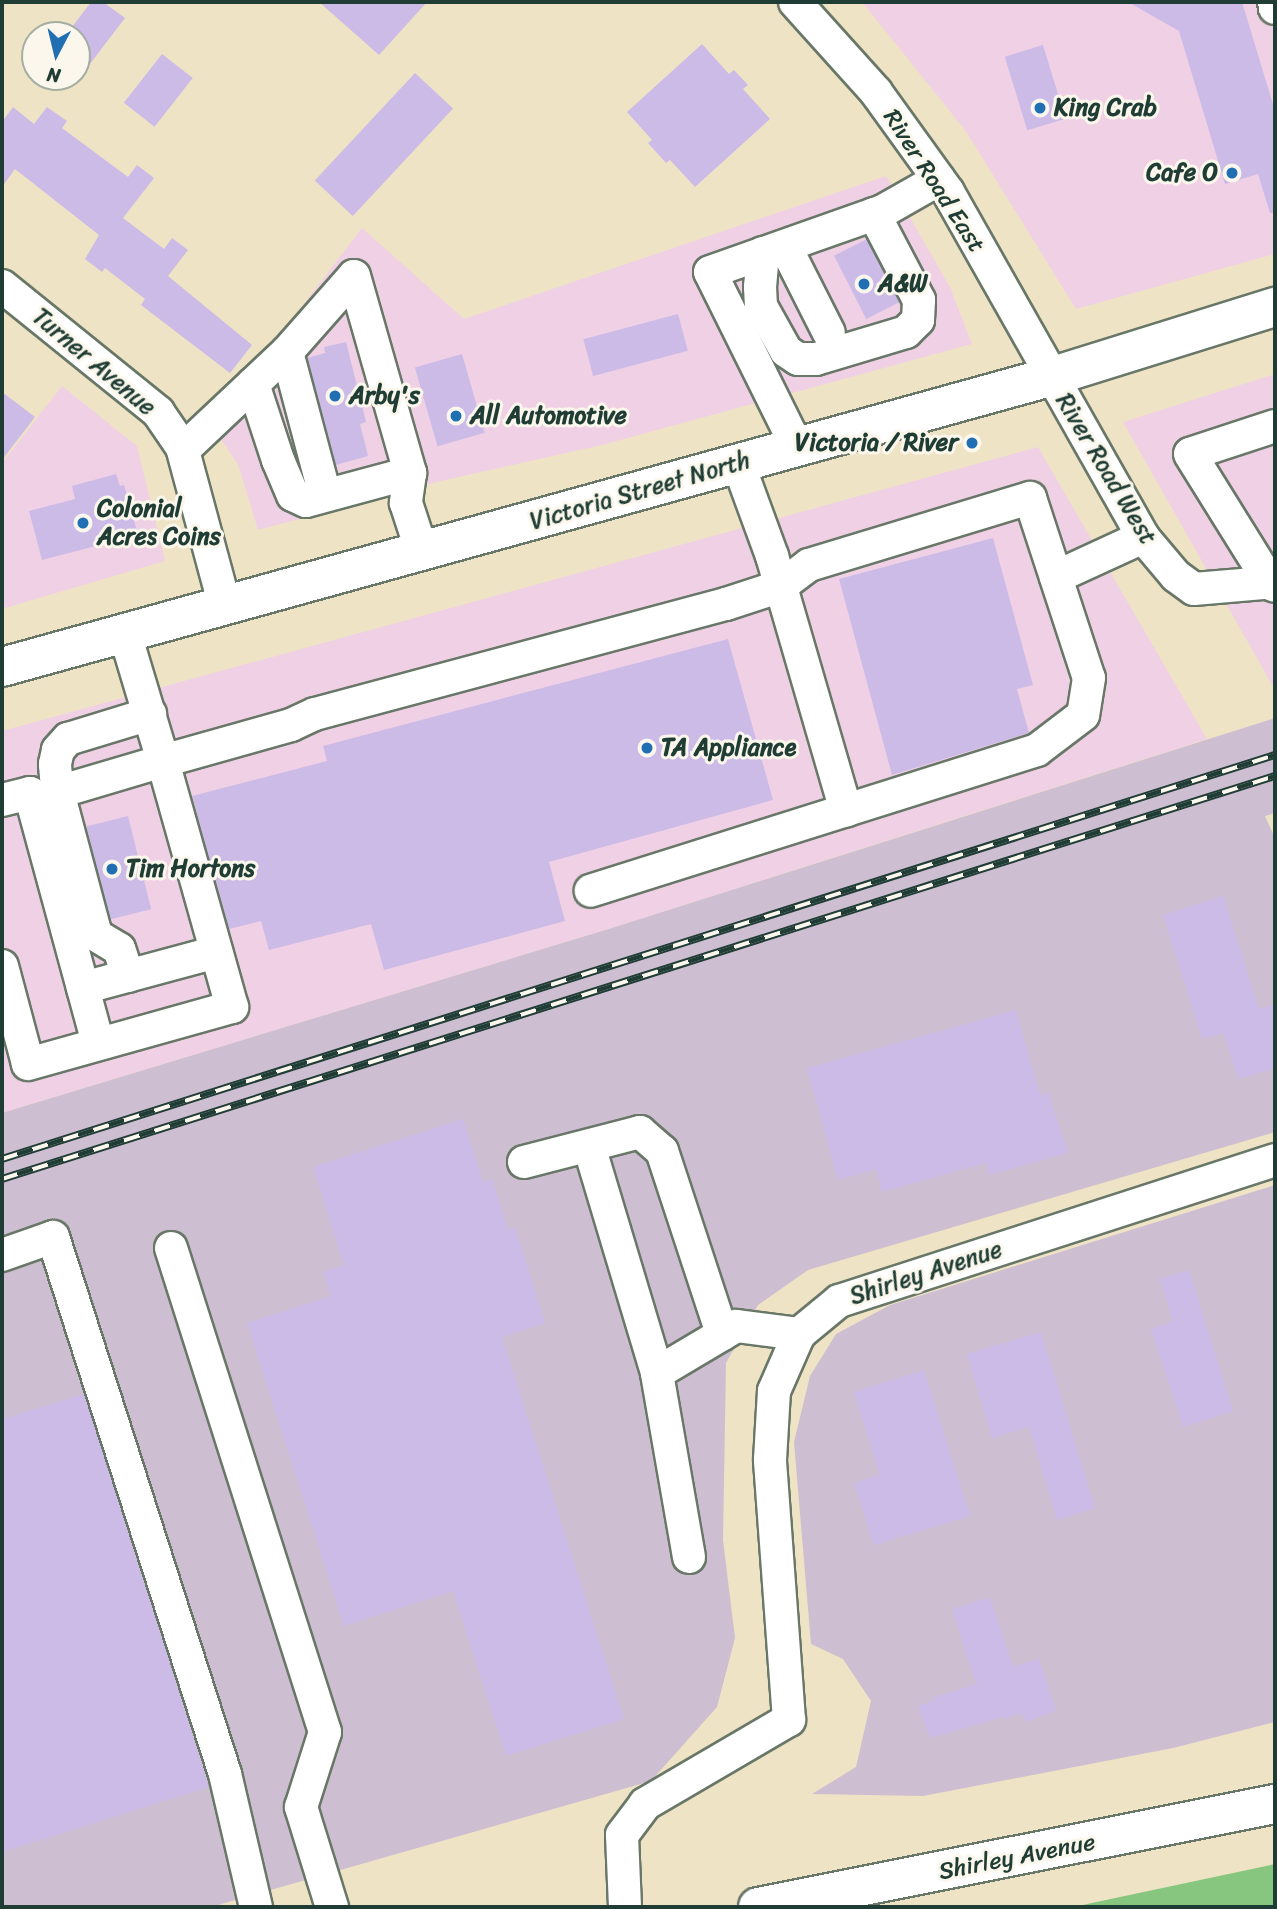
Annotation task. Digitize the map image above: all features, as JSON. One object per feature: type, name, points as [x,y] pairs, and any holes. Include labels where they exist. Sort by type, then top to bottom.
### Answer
[{"type":"main road","name":"Victoria Street North","points":[[2,667],[1050,377],[1275,306]]},
{"type":"main road","name":"Shirley Avenue","points":[[758,1907],[1275,1804]]},
{"type":"street","name":"River Road East","points":[[795,2],[876,92],[939,179],[1050,377]]},
{"type":"street","points":[[1274,2],[1275,8]]},
{"type":"street","points":[[797,447],[710,272],[874,214],[939,179]]},
{"type":"street","points":[[774,249],[760,287],[761,306],[786,351],[799,359],[816,359],[906,332],[918,320],[919,299],[874,214]]},
{"type":"street","points":[[774,249],[829,333]]},
{"type":"street","points":[[183,450],[287,352],[354,276],[410,473],[406,503],[422,552]]},
{"type":"street","name":"Turner Avenue","points":[[2,286],[158,412],[183,450],[225,606]]},
{"type":"street","points":[[287,352],[325,495]]},
{"type":"street","name":"River Road West","points":[[1050,377],[1143,537],[1176,576],[1194,589],[1274,584]]},
{"type":"street","points":[[253,384],[278,460],[293,495],[306,501],[410,473]]},
{"type":"street","points":[[1274,584],[1190,454],[1275,426]]},
{"type":"street","points":[[738,463],[780,586],[846,810]]},
{"type":"street","points":[[75,787],[291,725],[316,714],[726,604],[780,586],[809,565],[1030,498],[1089,678],[1083,715],[1037,750],[591,891]]},
{"type":"street","points":[[1055,577],[1143,537]]},
{"type":"street","points":[[2,966],[28,1064],[232,1007],[125,634]]},
{"type":"street","points":[[128,976],[119,949],[96,935],[57,788],[55,764],[58,750],[68,739],[150,714]]},
{"type":"street","points":[[2,800],[30,793],[98,1044]]},
{"type":"street","points":[[83,988],[216,952]]},
{"type":"street","points":[[524,1162],[640,1132],[662,1152],[722,1334]]},
{"type":"street","points":[[589,1146],[656,1373],[689,1557]]},
{"type":"street","name":"Shirley Avenue","points":[[625,1907],[622,1835],[645,1804],[789,1720],[770,1460],[774,1391],[799,1334],[839,1301],[1275,1160]]},
{"type":"street","points":[[2,1255],[53,1237],[225,1774],[234,1823],[256,1907]]},
{"type":"street","points":[[171,1248],[326,1731],[301,1807],[332,1907]]},
{"type":"street","points":[[656,1373],[736,1326],[799,1334]]},
{"type":"shaded area","points":[[862,2],[1275,2],[1275,254],[1076,309],[965,130]]},
{"type":"shaded area","points":[[886,176],[950,287],[972,344],[602,445],[441,481],[258,530],[238,464],[211,425],[362,228],[464,319]]},
{"type":"shaded area","points":[[1275,374],[1275,690],[1123,422]]},
{"type":"shaded area","points":[[62,386],[137,446],[165,561],[5,608],[2,605],[2,463]]},
{"type":"shaded area","points":[[1038,447],[1207,739],[612,928],[2,1113],[2,731]]},
{"type":"shaded area","points":[[1275,718],[1275,813],[1265,816],[1275,838],[1275,1132],[808,1270],[758,1305],[726,1363],[723,1540],[735,1638],[717,1707],[651,1781],[211,1907],[2,1907],[2,1113],[612,928]]},
{"type":"shaded area","points":[[1275,1185],[1275,1722],[1173,1748],[923,1796],[812,1794],[856,1767],[871,1701],[843,1659],[811,1644],[794,1442],[810,1376],[836,1334],[890,1305]]},
{"type":"green space","points":[[1275,1864],[1275,1907],[1073,1907]]},
{"type":"building","points":[[91,2],[103,2],[125,18],[91,63],[91,21],[77,21]]},
{"type":"building","points":[[319,2],[427,2],[379,55]]},
{"type":"building","points":[[1128,2],[1242,2],[1275,111],[1275,213],[1270,213],[1258,174],[1225,184],[1179,31]]},
{"type":"building","points":[[702,44],[729,74],[734,70],[748,85],[743,89],[770,119],[695,187],[670,160],[666,163],[648,143],[652,140],[627,112]]},
{"type":"building","points":[[1043,45],[1066,119],[1027,130],[1005,57]]},
{"type":"building","points":[[162,54],[193,78],[155,127],[124,103]]},
{"type":"building","points":[[415,73],[453,108],[353,216],[315,181]]},
{"type":"building","points":[[13,107],[34,124],[47,107],[67,121],[62,128],[128,177],[137,165],[154,178],[123,218],[164,249],[172,238],[188,250],[168,276],[252,345],[230,373],[141,305],[145,299],[105,268],[102,272],[85,259],[99,235],[15,169],[2,187],[2,122]]},
{"type":"building","points":[[867,239],[899,302],[866,319],[834,256]]},
{"type":"building","points":[[678,314],[688,351],[593,376],[583,339]]},
{"type":"building","points":[[346,342],[366,422],[360,424],[368,456],[336,465],[307,358],[325,353],[324,347]]},
{"type":"building","points":[[462,354],[485,433],[438,446],[415,368]]},
{"type":"building","points":[[2,392],[35,417],[2,460]]},
{"type":"building","name":"Colonial Acres Coins","points":[[116,474],[120,486],[124,485],[138,535],[42,560],[29,511],[75,499],[72,486]]},
{"type":"building","points":[[993,538],[1033,685],[1017,689],[1029,733],[892,775],[839,579]]},
{"type":"building","points":[[728,639],[773,800],[549,862],[565,921],[384,970],[371,924],[269,950],[261,921],[229,929],[192,796],[327,761],[323,746]]},
{"type":"building","name":"Tim Hortons","points":[[128,816],[151,909],[110,920],[86,826]]},
{"type":"building","points":[[1223,896],[1259,1009],[1275,1004],[1275,1068],[1238,1079],[1224,1033],[1202,1039],[1163,915]]},
{"type":"building","points":[[1016,1010],[1040,1095],[1048,1093],[1068,1153],[989,1175],[986,1163],[882,1192],[876,1169],[838,1180],[807,1068]]},
{"type":"building","points":[[463,1119],[483,1182],[492,1179],[508,1230],[515,1227],[545,1323],[502,1337],[624,1719],[506,1756],[453,1591],[344,1626],[247,1323],[331,1296],[323,1272],[344,1265],[313,1167]]},
{"type":"building","points":[[1189,1270],[1233,1411],[1183,1427],[1151,1329],[1173,1321],[1160,1279]]},
{"type":"building","points":[[1041,1332],[1095,1508],[1057,1520],[1029,1427],[992,1438],[967,1354]]},
{"type":"building","points":[[924,1370],[970,1516],[874,1545],[854,1483],[880,1475],[854,1392]]},
{"type":"building","points":[[84,1394],[209,1787],[2,1852],[2,1419]]},
{"type":"building","points":[[990,1597],[1013,1667],[1039,1659],[1056,1711],[1025,1722],[1022,1713],[1004,1719],[1003,1717],[930,1738],[918,1706],[933,1701],[932,1698],[976,1684],[952,1609]]},
{"type":"railway","points":[[2,1159],[1275,755]]},
{"type":"railway","points":[[2,1179],[1275,776]]},
{"type":"place","name":"King Crab","points":[[1040,108]]},
{"type":"place","name":"Cafe O","points":[[1232,173]]},
{"type":"place","name":"A&W","points":[[864,284]]},
{"type":"place","name":"Arby's","points":[[335,396]]},
{"type":"place","name":"All Automotive","points":[[456,416]]},
{"type":"place","name":"Victoria / River","points":[[972,443]]},
{"type":"place","name":"Colonial Acres Coins","points":[[83,523]]},
{"type":"place","name":"TA Appliance","points":[[647,748]]},
{"type":"place","name":"Tim Hortons","points":[[112,869]]}]
